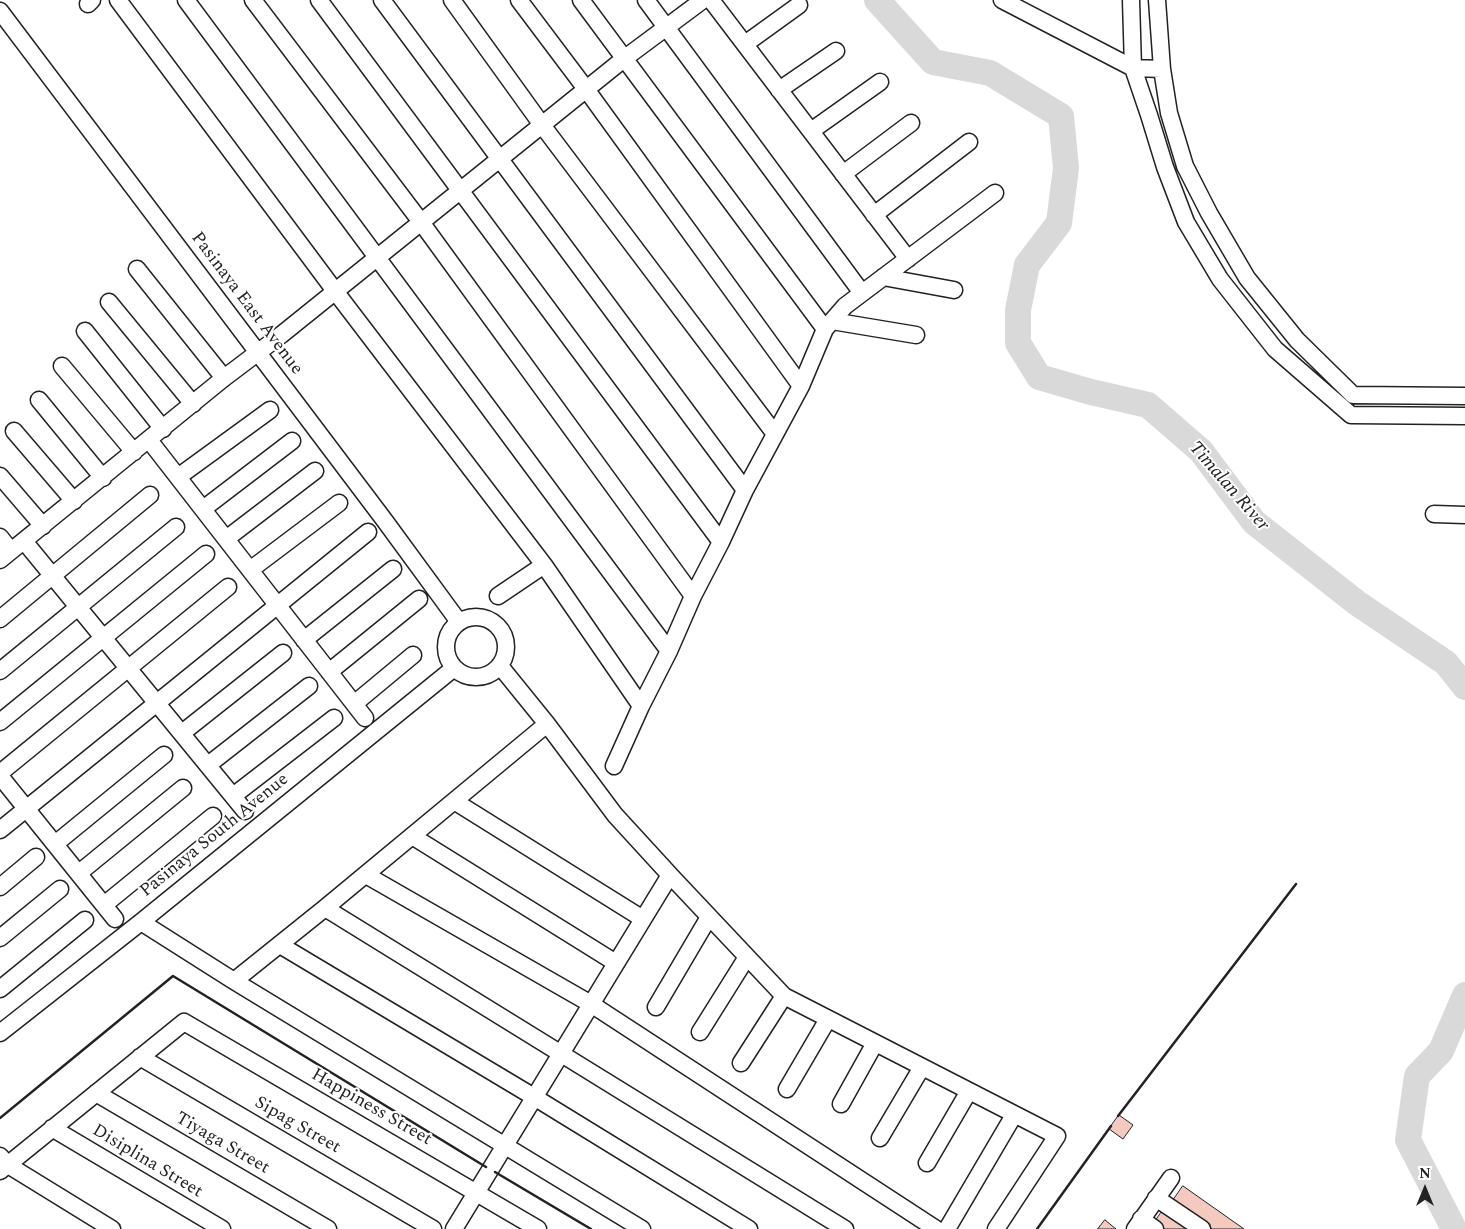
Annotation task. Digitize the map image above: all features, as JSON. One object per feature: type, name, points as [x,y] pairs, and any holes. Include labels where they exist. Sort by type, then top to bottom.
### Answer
[{"type":"street","points":[[118,0],[335,291],[544,565],[642,706]]},
{"type":"street","points":[[186,0],[669,651]]},
{"type":"street","points":[[253,0],[421,222],[693,596]]},
{"type":"street","points":[[319,0],[721,542]]},
{"type":"street","points":[[382,0],[501,158],[745,490]]},
{"type":"street","points":[[452,0],[542,124],[775,434]]},
{"type":"street","points":[[519,0],[586,89],[801,386]]},
{"type":"street","points":[[581,0],[828,325],[916,335]]},
{"type":"street","points":[[646,0],[862,293]]},
{"type":"street","points":[[0,537],[6,556],[224,378],[258,353],[542,124],[625,58],[703,0]]},
{"type":"street","points":[[711,0],[908,259]]},
{"type":"street","points":[[1002,0],[1133,68],[1162,69]]},
{"type":"street","points":[[1131,0],[1133,68],[1165,167],[1186,222],[1220,279],[1275,349],[1351,415],[1465,416]]},
{"type":"street","points":[[1157,0],[1162,69],[1169,113],[1185,166],[1209,214],[1246,278],[1297,340],[1353,396],[1465,396]]},
{"type":"street","points":[[745,44],[799,5]]},
{"type":"street","name":"Pasinaya East Avenue","points":[[0,11],[459,622]]},
{"type":"street","points":[[779,90],[836,51]]},
{"type":"street","points":[[811,131],[880,82]]},
{"type":"street","points":[[843,174],[911,123]]},
{"type":"street","points":[[874,215],[969,142]]},
{"type":"street","points":[[614,766],[693,596],[745,490],[801,386],[828,325],[845,306],[994,193]]},
{"type":"street","points":[[137,268],[224,378]]},
{"type":"street","points":[[883,277],[954,290]]},
{"type":"street","points":[[109,302],[193,404]]},
{"type":"street","points":[[84,331],[163,429]]},
{"type":"street","points":[[62,366],[134,452]]},
{"type":"street","points":[[39,400],[103,478]]},
{"type":"street","points":[[178,477],[270,410]]},
{"type":"street","points":[[14,431],[74,501]]},
{"type":"street","points":[[149,440],[365,718]]},
{"type":"street","points":[[203,509],[292,441]]},
{"type":"street","points":[[226,538],[315,471]]},
{"type":"street","points":[[0,476],[43,526]]},
{"type":"street","points":[[0,619],[150,495]]},
{"type":"street","points":[[250,570],[339,503]]},
{"type":"street","points":[[1434,514],[1465,514]]},
{"type":"street","points":[[0,671],[176,527]]},
{"type":"street","points":[[0,830],[368,532]]},
{"type":"street","points":[[24,541],[245,811]]},
{"type":"street","points":[[0,722],[206,554]]},
{"type":"street","points":[[498,596],[544,565]]},
{"type":"street","points":[[304,640],[393,569]]},
{"type":"street","points":[[115,919],[0,774],[228,587]]},
{"type":"street","points":[[329,672],[419,599]]},
{"type":"street","points":[[478,617],[490,621],[501,630],[505,637],[506,652],[500,666],[480,677],[465,676],[454,668],[449,661],[446,647],[449,633],[464,619],[478,617]]},
{"type":"street","points":[[182,734],[283,653]]},
{"type":"street","points":[[354,704],[413,655]]},
{"type":"street","points":[[500,666],[547,724],[614,816],[784,996],[1057,1136],[996,1229]]},
{"type":"street","name":"Pasinaya South Avenue","points":[[0,1033],[141,922],[454,668]]},
{"type":"street","points":[[208,765],[309,686]]},
{"type":"street","points":[[233,796],[334,718]]},
{"type":"street","points":[[234,981],[366,875],[547,724]]},
{"type":"street","points":[[55,844],[164,755]]},
{"type":"street","points":[[79,873],[183,788]]},
{"type":"street","points":[[454,801],[643,919]]},
{"type":"street","points":[[104,905],[214,816]]},
{"type":"street","points":[[412,836],[616,963]]},
{"type":"street","points":[[0,887],[36,857]]},
{"type":"street","points":[[366,875],[591,1004],[936,1229]]},
{"type":"street","points":[[454,1229],[670,875]]},
{"type":"street","points":[[0,938],[60,889]]},
{"type":"street","points":[[325,908],[845,1229]]},
{"type":"street","points":[[656,1007],[710,917]]},
{"type":"street","points":[[0,989],[84,920]]},
{"type":"street","points":[[141,922],[234,981],[642,1229]]},
{"type":"street","points":[[280,945],[534,1097],[749,1229]]},
{"type":"street","points":[[700,1032],[747,957]]},
{"type":"street","points":[[741,1063],[784,996]]},
{"type":"street","points":[[787,1088],[828,1019]]},
{"type":"street","name":"Happiness Street","points":[[140,1057],[184,1022],[538,1229]]},
{"type":"street","points":[[841,1104],[875,1043]]},
{"type":"street","points":[[112,1229],[3,1164],[52,1128],[140,1057]]},
{"type":"street","name":"Sipag Street","points":[[140,1057],[433,1229]]},
{"type":"street","points":[[880,1138],[922,1067]]},
{"type":"street","points":[[927,1163],[969,1092]]},
{"type":"street","name":"Tiyaga Street","points":[[96,1093],[328,1229]]},
{"type":"street","points":[[947,1229],[1014,1114]]},
{"type":"street","name":"Disiplina Street","points":[[52,1128],[222,1229]]},
{"type":"street","points":[[1155,1229],[1138,1224],[1171,1178]]},
{"type":"street","points":[[1156,1198],[1202,1229]]},
{"type":"building","points":[[1119,1115],[1133,1125],[1123,1139],[1109,1129]]},
{"type":"building","points":[[1183,1186],[1244,1229],[1212,1229],[1172,1202]]},
{"type":"building","points":[[1165,1207],[1198,1229],[1162,1229],[1154,1223]]},
{"type":"building","points":[[1105,1220],[1116,1229],[1098,1229]]},
{"type":"waterway","name":"Timalan River","points":[[877,0],[933,62],[990,73],[1061,116],[1066,168],[1059,223],[1027,265],[1018,310],[1018,343],[1039,377],[1091,392],[1148,405],[1201,451],[1254,522],[1357,603],[1446,663],[1465,687]]},
{"type":"waterway","name":"Timalan River","points":[[1454,1229],[1408,1140],[1417,1076],[1441,1051],[1465,995]]},
{"type":"wall","points":[[1118,1116],[1296,884]]},
{"type":"wall","points":[[0,1118],[173,976],[486,1167]]},
{"type":"wall","points":[[1037,1229],[1111,1126]]},
{"type":"wall","points":[[495,1172],[591,1229]]}]
